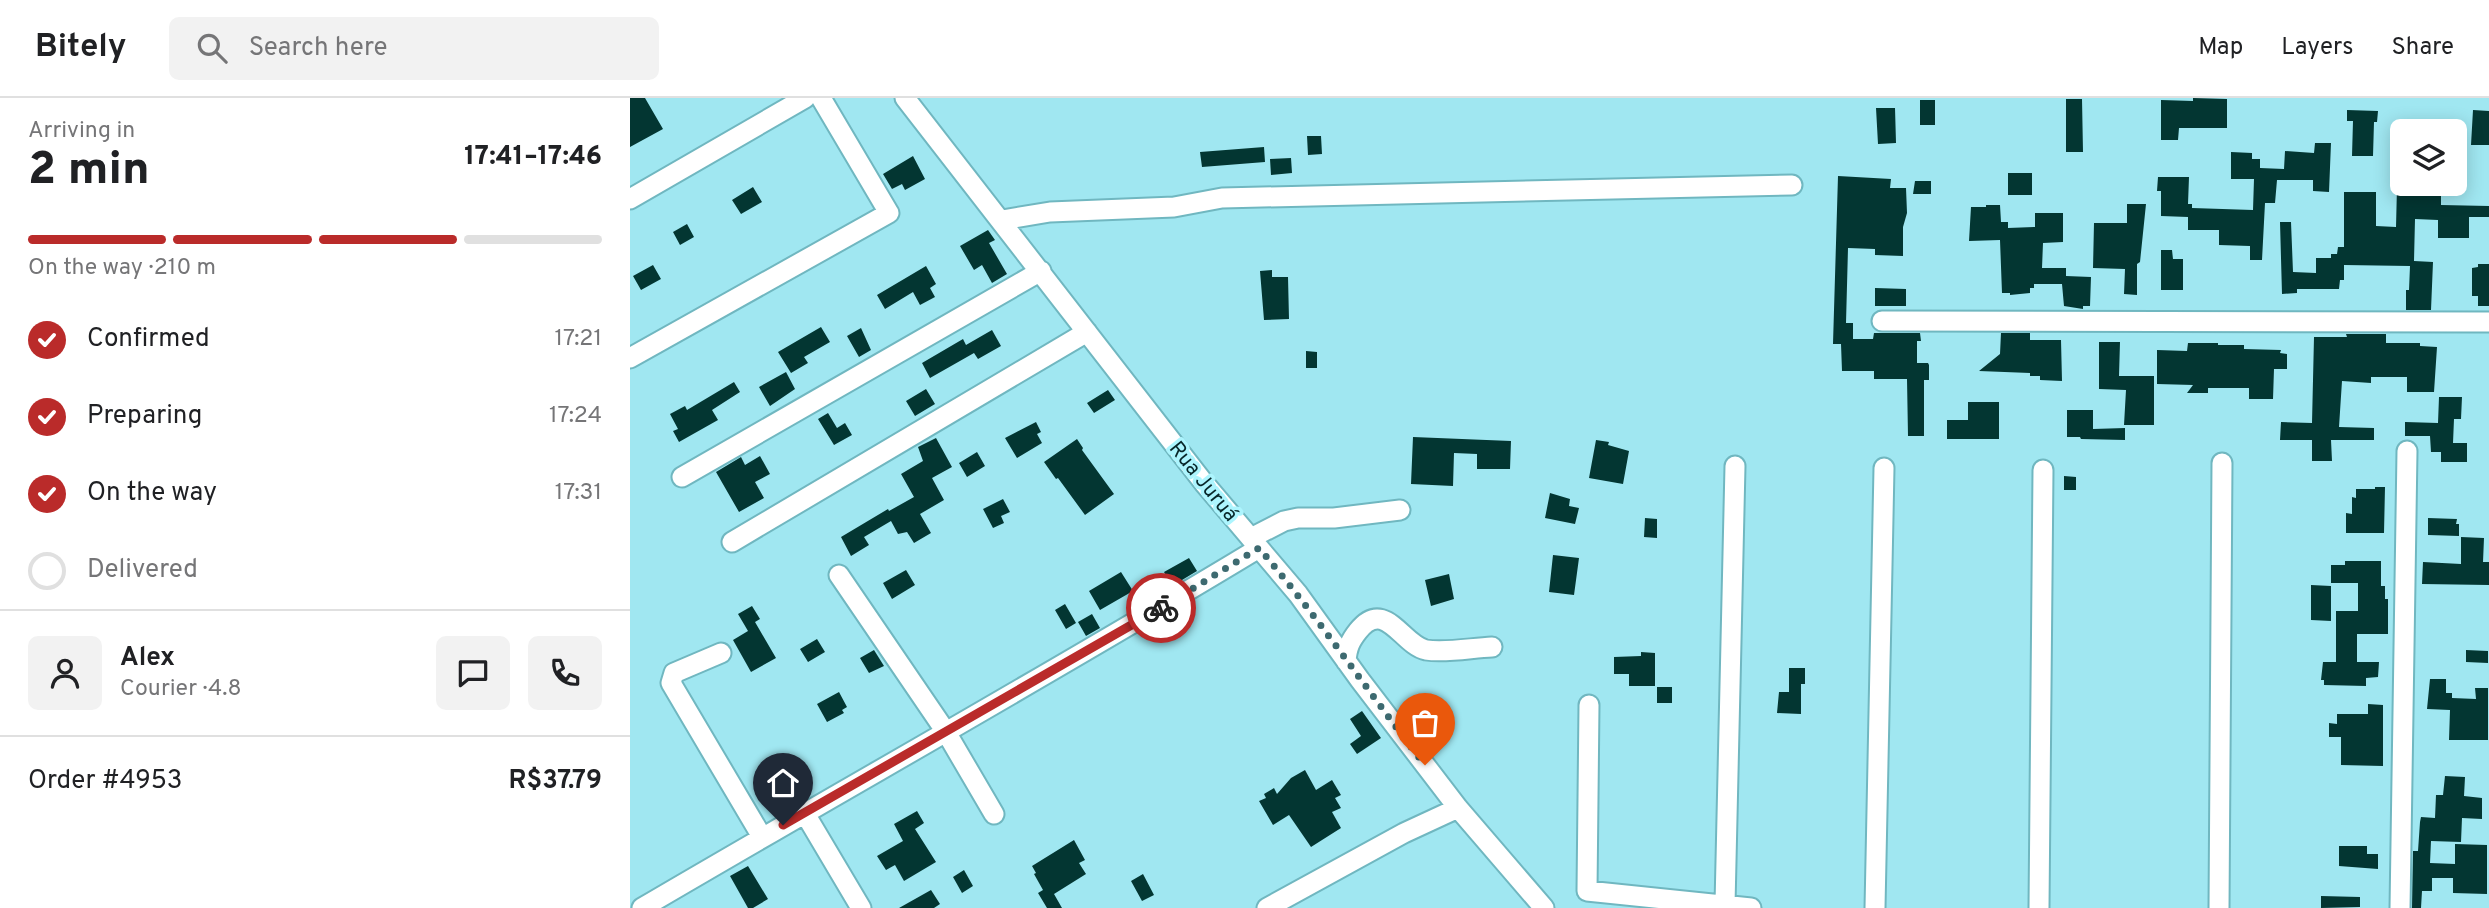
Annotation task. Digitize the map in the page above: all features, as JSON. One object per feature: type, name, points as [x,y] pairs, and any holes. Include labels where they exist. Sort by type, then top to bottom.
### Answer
[{"type":"street","points":[[630,199],[805,98]]},
{"type":"street","points":[[630,358],[889,213],[821,98]]},
{"type":"street","name":"Rua Juruá","points":[[905,98],[1204,483],[1298,594],[1458,808],[1544,908]]},
{"type":"street","points":[[1002,220],[1050,212],[1174,207],[1222,198],[1792,185]]},
{"type":"street","points":[[682,477],[1041,271]]},
{"type":"street","points":[[1882,321],[2489,322]]},
{"type":"street","points":[[732,542],[1087,332]]},
{"type":"street","points":[[2399,908],[2407,451]]},
{"type":"street","points":[[2219,908],[2222,463]]},
{"type":"street","points":[[1725,905],[1735,466]]},
{"type":"street","points":[[1875,908],[1884,468]]},
{"type":"street","points":[[2039,908],[2043,470]]},
{"type":"street","points":[[642,908],[804,812],[1124,630],[1284,521],[1400,510]]},
{"type":"street","points":[[839,575],[946,732],[994,814]]},
{"type":"street","points":[[1346,661],[1350,641],[1361,627],[1382,619],[1415,645],[1428,650],[1492,647]]},
{"type":"street","points":[[721,653],[674,673],[671,683],[762,837]]},
{"type":"street","points":[[1589,705],[1587,891],[1751,908]]},
{"type":"street","points":[[1267,908],[1404,833],[1458,808]]},
{"type":"street","points":[[804,812],[861,908]]},
{"type":"building","points":[[630,98],[645,98],[663,129],[630,147]]},
{"type":"building","points":[[2193,98],[2227,99],[2227,128],[2179,128],[2178,140],[2161,140],[2161,100],[2193,101]]},
{"type":"building","points":[[2066,99],[2082,99],[2083,152],[2066,152]]},
{"type":"building","points":[[1920,100],[1935,100],[1935,125],[1920,125]]},
{"type":"building","points":[[1876,108],[1895,108],[1896,143],[1878,144]]},
{"type":"building","points":[[2347,110],[2378,111],[2377,122],[2374,122],[2373,156],[2352,156],[2353,121],[2347,121]]},
{"type":"building","points":[[2473,110],[2489,111],[2489,145],[2471,145]]},
{"type":"building","points":[[1307,136],[1321,136],[1322,154],[1308,155]]},
{"type":"building","points":[[2315,143],[2331,143],[2329,192],[2313,191],[2313,180],[2277,180],[2275,203],[2265,203],[2262,260],[2250,260],[2250,246],[2219,245],[2219,230],[2188,230],[2188,217],[2161,216],[2158,177],[2189,177],[2188,204],[2192,204],[2192,208],[2253,210],[2254,179],[2231,179],[2231,152],[2252,153],[2252,159],[2260,159],[2260,168],[2284,169],[2285,151],[2314,153]]},
{"type":"building","points":[[1264,147],[1265,162],[1202,167],[1200,152]]},
{"type":"building","points":[[913,156],[925,179],[905,190],[902,184],[892,189],[883,174]]},
{"type":"building","points":[[1291,158],[1292,173],[1271,175],[1270,159]]},
{"type":"building","points":[[2008,173],[2032,173],[2032,195],[2008,195]]},
{"type":"building","points":[[1838,176],[1891,179],[1890,188],[1906,188],[1907,213],[1903,227],[1903,256],[1875,255],[1875,249],[1848,248],[1846,323],[1853,323],[1853,339],[1873,339],[1874,333],[1920,333],[1921,341],[1917,341],[1917,363],[1929,365],[1929,380],[1924,380],[1924,436],[1908,436],[1907,379],[1874,379],[1874,371],[1842,371],[1841,344],[1833,344]]},
{"type":"building","points":[[1915,181],[1931,181],[1931,194],[1913,194]]},
{"type":"building","points":[[753,187],[762,202],[741,214],[732,200]]},
{"type":"building","points":[[2344,192],[2376,192],[2376,226],[2396,227],[2397,196],[2441,196],[2441,205],[2489,206],[2489,217],[2469,217],[2469,238],[2438,238],[2438,220],[2415,219],[2414,261],[2433,262],[2431,310],[2406,310],[2410,266],[2344,265],[2344,280],[2340,280],[2339,289],[2297,289],[2297,293],[2282,294],[2280,222],[2291,222],[2293,272],[2316,273],[2316,258],[2331,258],[2331,254],[2337,254],[2338,247],[2344,247]]},
{"type":"building","points":[[2127,204],[2146,204],[2140,262],[2137,264],[2137,295],[2124,294],[2125,269],[2093,268],[2094,223],[2127,223]]},
{"type":"building","points":[[2000,205],[2001,222],[2008,222],[2008,228],[2035,227],[2035,213],[2063,213],[2063,242],[2043,243],[2042,268],[2066,268],[2066,276],[2091,277],[2090,306],[2083,306],[2083,309],[2064,306],[2062,284],[2034,284],[2030,293],[2002,293],[2000,240],[1969,241],[1971,207]]},
{"type":"building","points":[[687,224],[694,237],[680,245],[673,232]]},
{"type":"building","points":[[988,230],[995,240],[989,243],[1007,274],[992,283],[982,265],[974,270],[960,246]]},
{"type":"building","points":[[2161,250],[2172,250],[2173,259],[2183,259],[2183,290],[2161,290]]},
{"type":"building","points":[[2478,264],[2489,264],[2489,306],[2478,306],[2478,296],[2472,296],[2472,268],[2478,267]]},
{"type":"building","points":[[653,265],[661,279],[641,290],[633,276]]},
{"type":"building","points":[[926,266],[936,284],[930,288],[935,297],[920,305],[913,292],[885,309],[877,295]]},
{"type":"building","points":[[1272,270],[1272,277],[1288,277],[1289,319],[1264,320],[1260,271]]},
{"type":"building","points":[[1875,288],[1906,289],[1906,306],[1875,306]]},
{"type":"building","points":[[821,327],[830,342],[804,357],[808,363],[791,373],[778,352]]},
{"type":"building","points":[[861,328],[871,350],[859,357],[847,336]]},
{"type":"building","points":[[992,330],[1001,346],[978,359],[974,353],[930,378],[922,363],[963,339],[966,345]]},
{"type":"building","points":[[2001,333],[2030,333],[2030,340],[2061,340],[2062,381],[2040,380],[2040,376],[2030,376],[2030,373],[1979,371],[2000,354]]},
{"type":"building","points":[[2346,334],[2386,334],[2386,343],[2420,343],[2420,346],[2437,347],[2434,392],[2407,392],[2407,377],[2371,377],[2371,383],[2342,381],[2339,427],[2374,428],[2374,440],[2331,440],[2332,461],[2312,461],[2312,440],[2280,440],[2281,422],[2312,423],[2314,337],[2347,337]]},
{"type":"building","points":[[2099,342],[2120,342],[2119,376],[2154,376],[2154,425],[2124,425],[2126,390],[2099,389]]},
{"type":"building","points":[[2188,343],[2218,343],[2244,345],[2244,349],[2281,350],[2280,353],[2287,354],[2287,369],[2274,369],[2273,399],[2249,399],[2249,388],[2208,388],[2208,393],[2187,393],[2193,385],[2157,384],[2157,350],[2187,351]]},
{"type":"building","points":[[1306,351],[1317,352],[1317,368],[1306,368]]},
{"type":"building","points":[[786,372],[795,389],[770,406],[759,387]]},
{"type":"building","points":[[734,382],[740,392],[712,410],[718,420],[679,442],[673,431],[678,429],[670,414],[685,406],[687,410]]},
{"type":"building","points":[[926,389],[935,404],[915,416],[906,401]]},
{"type":"building","points":[[1108,390],[1115,400],[1094,413],[1087,403]]},
{"type":"building","points":[[2439,397],[2462,397],[2461,419],[2454,419],[2453,443],[2467,443],[2467,462],[2441,462],[2441,452],[2431,452],[2430,436],[2405,436],[2405,422],[2438,423]]},
{"type":"building","points":[[1968,402],[1999,402],[1999,439],[1947,439],[1947,420],[1968,420]]},
{"type":"building","points":[[2067,410],[2093,410],[2093,429],[2125,428],[2125,440],[2067,437]]},
{"type":"building","points":[[828,413],[837,428],[845,423],[852,435],[834,445],[818,419]]},
{"type":"building","points":[[1036,422],[1041,432],[1037,434],[1042,443],[1017,458],[1005,438]]},
{"type":"building","points":[[1413,437],[1511,441],[1510,469],[1477,469],[1477,454],[1454,453],[1453,486],[1411,484]]},
{"type":"building","points":[[936,438],[952,467],[932,478],[944,500],[920,514],[931,533],[914,543],[907,532],[898,534],[891,521],[864,537],[869,545],[851,556],[841,537],[914,497],[901,474],[923,461],[918,447]]},
{"type":"building","points":[[1077,439],[1114,494],[1085,515],[1044,462]]},
{"type":"building","points":[[1596,440],[1609,442],[1608,445],[1629,451],[1623,484],[1589,478]]},
{"type":"building","points":[[977,452],[985,466],[967,477],[959,463]]},
{"type":"building","points":[[760,456],[770,474],[755,482],[764,498],[739,512],[716,472],[741,457],[745,465]]},
{"type":"building","points":[[2064,476],[2076,477],[2076,490],[2064,490]]},
{"type":"building","points":[[2385,487],[2384,533],[2346,533],[2346,513],[2352,514],[2352,497],[2356,498],[2356,489]]},
{"type":"building","points":[[1550,493],[1570,499],[1569,506],[1579,508],[1575,524],[1545,518]]},
{"type":"building","points":[[1003,499],[1010,512],[1001,516],[1004,523],[993,528],[983,509]]},
{"type":"building","points":[[1645,518],[1657,519],[1657,538],[1644,537]]},
{"type":"building","points":[[2428,518],[2457,519],[2459,536],[2428,535]]},
{"type":"building","points":[[2461,537],[2484,538],[2483,562],[2489,562],[2489,585],[2422,584],[2423,562],[2461,564]]},
{"type":"building","points":[[1553,555],[1579,558],[1574,595],[1549,592]]},
{"type":"building","points":[[1189,558],[1197,571],[1172,586],[1164,572]]},
{"type":"building","points":[[2345,561],[2381,561],[2381,586],[2385,586],[2385,599],[2388,599],[2388,634],[2357,634],[2357,662],[2379,662],[2378,677],[2366,678],[2366,686],[2324,685],[2324,680],[2321,680],[2323,662],[2336,662],[2336,611],[2358,611],[2358,583],[2331,583],[2331,565],[2345,565]]},
{"type":"building","points":[[906,570],[915,585],[892,599],[883,583]]},
{"type":"building","points":[[1121,572],[1133,591],[1100,610],[1089,591]]},
{"type":"building","points":[[1449,574],[1454,599],[1431,606],[1425,580]]},
{"type":"building","points":[[2311,585],[2331,586],[2331,621],[2311,620]]},
{"type":"building","points":[[1065,604],[1076,623],[1066,629],[1055,610]]},
{"type":"building","points":[[752,606],[760,619],[755,622],[776,658],[751,672],[733,640],[748,631],[738,614]]},
{"type":"building","points":[[1092,614],[1100,628],[1086,636],[1078,622]]},
{"type":"building","points":[[817,639],[825,652],[808,662],[800,649]]},
{"type":"building","points":[[874,650],[884,666],[869,673],[860,658]]},
{"type":"building","points":[[2466,650],[2488,651],[2488,663],[2466,662]]},
{"type":"building","points":[[1641,652],[1655,653],[1655,686],[1629,686],[1629,674],[1614,674],[1614,657],[1641,656]]},
{"type":"building","points":[[1789,668],[1805,668],[1805,684],[1801,684],[1801,714],[1777,713],[1779,692],[1789,692]]},
{"type":"building","points":[[2430,679],[2446,679],[2446,693],[2452,693],[2452,698],[2476,699],[2475,688],[2488,688],[2488,740],[2449,740],[2450,710],[2427,709]]},
{"type":"building","points":[[1657,687],[1672,687],[1672,703],[1657,703]]},
{"type":"building","points":[[839,692],[847,707],[842,710],[844,713],[827,722],[817,704]]},
{"type":"building","points":[[2368,704],[2383,705],[2383,766],[2341,765],[2341,737],[2329,737],[2329,723],[2337,724],[2337,714],[2368,714]]},
{"type":"building","points":[[1362,711],[1381,738],[1357,754],[1350,744],[1361,736],[1350,719]]},
{"type":"building","points":[[1305,770],[1316,790],[1332,780],[1341,795],[1335,798],[1341,808],[1332,812],[1341,828],[1311,847],[1289,815],[1273,825],[1259,801],[1266,798],[1264,794],[1274,788],[1277,794],[1291,778]]},
{"type":"building","points":[[2445,776],[2465,777],[2464,796],[2482,798],[2482,819],[2462,818],[2461,842],[2431,841],[2430,863],[2455,864],[2455,844],[2487,845],[2487,894],[2453,893],[2453,878],[2432,878],[2432,891],[2422,891],[2421,908],[2412,908],[2413,851],[2418,851],[2421,817],[2435,818],[2436,795],[2443,795]]},
{"type":"building","points":[[917,811],[924,823],[915,829],[936,862],[904,881],[895,865],[886,870],[877,856],[903,841],[894,824]]},
{"type":"building","points":[[1074,840],[1085,860],[1079,863],[1086,874],[1054,894],[1062,908],[1047,908],[1038,893],[1043,890],[1032,866]]},
{"type":"building","points":[[2339,846],[2367,846],[2367,854],[2378,854],[2378,869],[2339,866]]},
{"type":"building","points":[[748,866],[768,899],[753,908],[748,908],[730,876]]},
{"type":"building","points":[[964,870],[973,886],[962,893],[953,877]]},
{"type":"building","points":[[1143,874],[1154,895],[1142,901],[1131,881]]},
{"type":"building","points":[[931,890],[940,904],[934,908],[899,908]]},
{"type":"building","points":[[2321,896],[2360,897],[2360,907],[2321,908]]},
{"type":"way so far","points":[[1161,608],[1259,548],[1298,594],[1425,765]]},
{"type":"route","points":[[783,825],[1161,608]]}]
